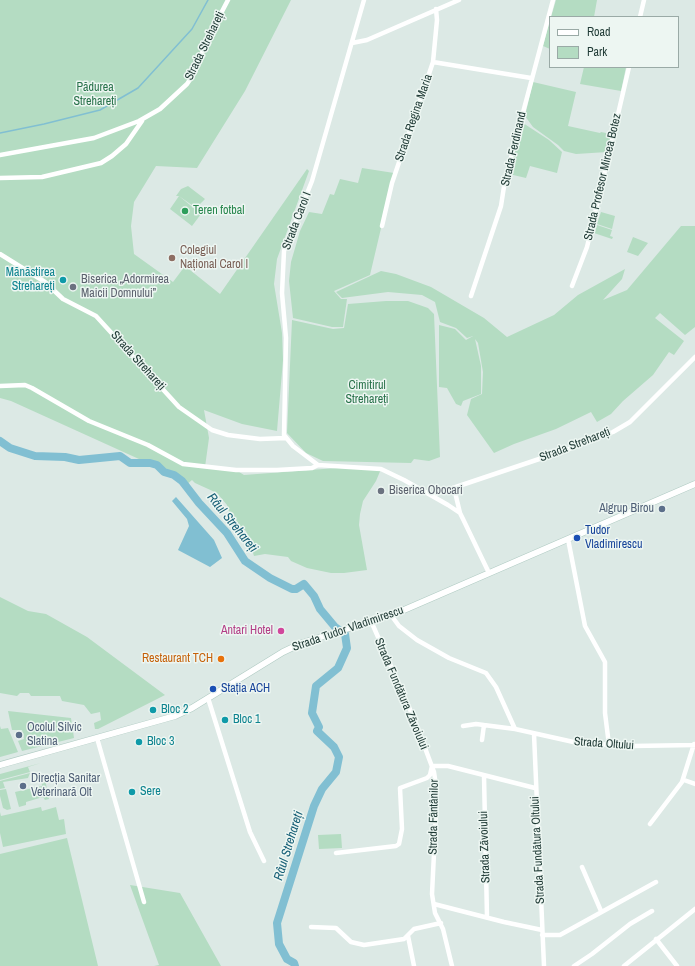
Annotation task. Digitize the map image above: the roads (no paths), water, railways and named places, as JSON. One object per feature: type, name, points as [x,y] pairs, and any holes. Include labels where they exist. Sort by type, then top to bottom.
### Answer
[{"type":"main road","name":"Strada Tudor Vladimirescu","points":[[0,765],[175,716],[208,698],[283,652],[322,636],[391,615],[695,484]]},
{"type":"street","name":"Strada Strehareți","points":[[0,155],[94,138],[143,119],[160,109],[187,84],[195,72],[206,42],[228,0]]},
{"type":"street","name":"Strada Carol I","points":[[286,438],[283,428],[286,338],[282,293],[284,251],[312,181],[364,0]]},
{"type":"street","points":[[352,43],[367,40],[459,0]]},
{"type":"street","name":"Strada Ferdinand","points":[[471,296],[501,206],[505,180],[553,0]]},
{"type":"street","points":[[640,16],[644,0]]},
{"type":"street","name":"Strada Regina Maria","points":[[382,226],[392,183],[433,62],[437,20],[436,9]]},
{"type":"street","points":[[433,62],[531,78]]},
{"type":"street","name":"Strada Profesor Mircea Botez","points":[[572,286],[593,222],[629,68]]},
{"type":"street","name":"Strada Strehareți","points":[[0,178],[42,177],[101,163],[126,144],[143,119]]},
{"type":"street","name":"Strada Strehareți","points":[[0,254],[45,282],[63,299],[74,306],[88,310],[96,316],[126,347],[179,408],[212,430],[228,436],[260,439],[286,438]]},
{"type":"street","name":"Strada Strehareți","points":[[432,495],[569,449],[613,432],[630,422],[695,357]]},
{"type":"street","points":[[0,386],[25,385],[89,421],[148,445],[183,464],[236,470],[312,468],[318,465],[376,467],[387,471],[432,495],[460,513]]},
{"type":"street","points":[[286,438],[318,465]]},
{"type":"street","points":[[454,488],[460,513],[489,573]]},
{"type":"street","points":[[568,539],[585,626],[605,662],[605,713],[609,745]]},
{"type":"street","points":[[391,615],[399,626],[417,640],[449,658],[486,673],[496,687],[515,729]]},
{"type":"street","name":"Strada Fundătura Zăvoiului","points":[[371,622],[415,721],[432,766]]},
{"type":"street","points":[[208,698],[250,832],[264,861]]},
{"type":"street","name":"Strada Oltului","points":[[463,726],[476,724],[515,729],[578,743],[609,745],[695,744]]},
{"type":"street","points":[[482,740],[484,725]]},
{"type":"street","name":"Strada Fundătura Oltului","points":[[534,734],[535,788],[544,966]]},
{"type":"street","points":[[97,738],[144,902]]},
{"type":"street","points":[[650,824],[684,780],[695,744]]},
{"type":"street","name":"Strada Fântânilor","points":[[452,966],[441,923],[435,913],[432,894],[437,792],[432,766],[439,764],[535,788]]},
{"type":"street","points":[[336,853],[396,846],[399,844],[402,829],[400,788],[427,778],[430,775],[432,766]]},
{"type":"street","name":"Strada Zăvoiului","points":[[484,776],[487,917]]},
{"type":"street","points":[[684,780],[695,784]]},
{"type":"street","points":[[582,867],[601,911]]},
{"type":"street","points":[[542,935],[560,935],[656,882]]},
{"type":"street","points":[[434,904],[542,930]]},
{"type":"street","points":[[624,966],[695,909]]},
{"type":"street","points":[[574,966],[630,924],[652,911]]},
{"type":"street","points":[[310,927],[336,928],[351,942],[358,944],[397,940],[408,936],[414,930],[441,923]]},
{"type":"street","points":[[408,936],[414,966]]},
{"type":"street","points":[[656,939],[677,966]]},
{"type":"water","points":[[176,497],[214,540],[222,558],[210,567],[178,550],[189,526],[187,519],[172,501]]},
{"type":"waterway","points":[[0,133],[100,110],[138,88],[192,29],[208,0]]},
{"type":"waterway","name":"Râul Strehareți","points":[[0,441],[10,448],[35,456],[65,457],[79,460],[120,456],[130,463],[150,463],[157,465],[164,472],[174,475],[182,481],[199,503],[227,533],[245,561],[270,578],[292,589],[296,589],[304,584],[314,596],[320,609],[335,627],[345,634],[347,648],[338,668],[316,686],[312,713],[319,727],[317,731],[334,747],[339,757],[336,772],[322,789],[314,806],[277,923],[279,944],[287,959],[294,963],[295,966]]},
{"type":"place","name":"Teren fotbal","points":[[185,211]]},
{"type":"place","name":"Colegiul Național Carol l","points":[[172,258]]},
{"type":"place","name":"Mănăstirea Strehareți","points":[[63,280]]},
{"type":"place","name":"Biserica „Adormirea Maicii Domnului”","points":[[73,287]]},
{"type":"place","name":"Biserica Obocari","points":[[381,491]]},
{"type":"place","name":"Algrup Birou","points":[[662,509]]},
{"type":"place","name":"Tudor Vladimirescu","points":[[577,538]]},
{"type":"place","name":"Antari Hotel","points":[[281,631]]},
{"type":"place","name":"Restaurant TCH","points":[[221,659]]},
{"type":"place","name":"Stația ACH","points":[[213,689]]},
{"type":"place","name":"Bloc 2","points":[[153,710]]},
{"type":"place","name":"Bloc 1","points":[[225,720]]},
{"type":"place","name":"Ocolul Silvic Slatina","points":[[19,735]]},
{"type":"place","name":"Bloc 3","points":[[139,742]]},
{"type":"place","name":"Direcția Sanitar Veterinară Olt","points":[[23,786]]},
{"type":"place","name":"Sere","points":[[132,792]]},
{"type":"park label","name":"Pădurea Strehareți","points":[[95,95]]},
{"type":"park label","name":"Cimitirul Strehareți","points":[[367,393]]}]
